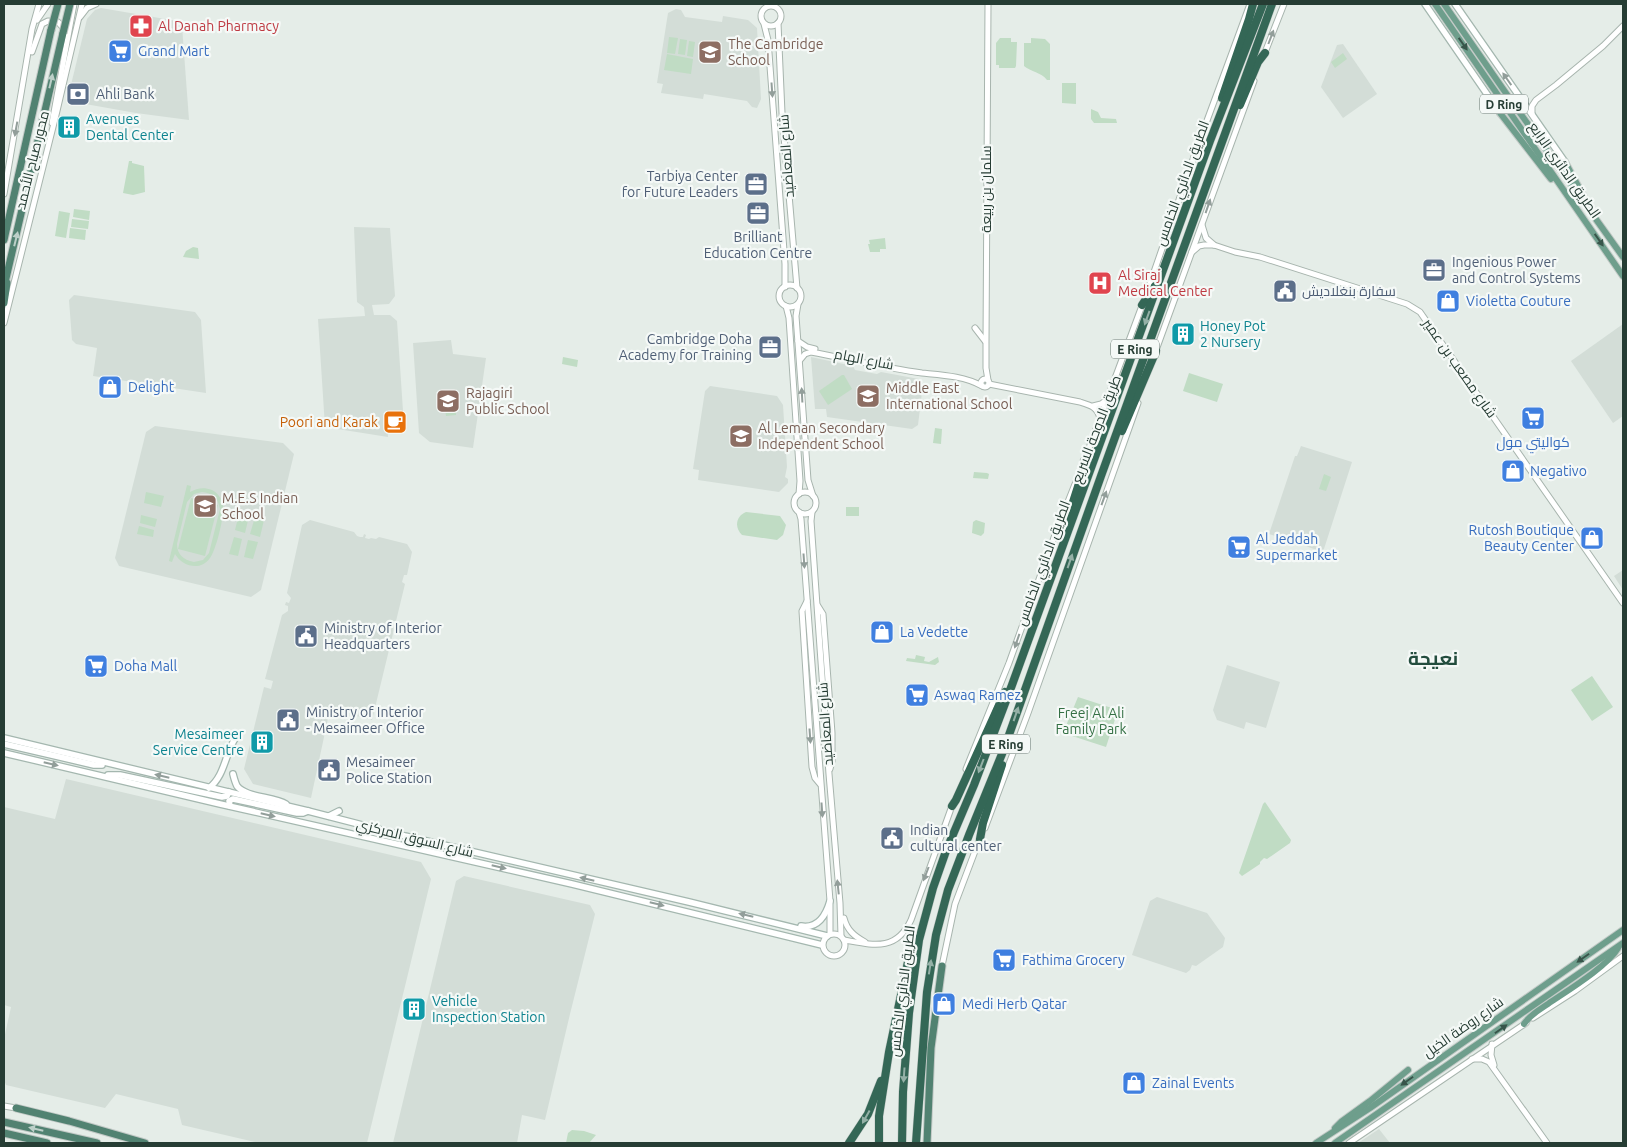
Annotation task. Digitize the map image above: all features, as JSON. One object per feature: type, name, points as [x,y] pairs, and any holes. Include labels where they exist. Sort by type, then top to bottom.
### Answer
[{"type":"highway","name":"محور صباح الأحمد","points":[[4,240],[58,4]]},
{"type":"highway","name":"محور صباح الأحمد","points":[[4,286],[63,33],[72,4]]},
{"type":"highway","points":[[1210,141],[1212,126],[1249,19],[1252,4]]},
{"type":"highway","name":"الطريق الدائري الخامس","points":[[902,1143],[903,1092],[909,1013],[919,940],[938,871],[974,785],[1012,685],[1210,141],[1263,4]]},
{"type":"highway","name":"الطريق الدائري الخامس","points":[[916,1143],[924,1015],[930,965],[936,935],[955,872],[1004,749],[1100,476],[1272,4]]},
{"type":"highway","points":[[1220,144],[1228,133],[1258,62],[1265,53]]},
{"type":"highway","points":[[4,303],[7,288],[7,272]]},
{"type":"highway","points":[[1142,305],[1162,276]]},
{"type":"highway","points":[[1100,476],[1118,440],[1156,351]]},
{"type":"highway","points":[[1059,556],[1058,546],[1082,474],[1084,461]]},
{"type":"highway","points":[[952,806],[1001,700],[1012,685]]},
{"type":"highway","points":[[980,839],[983,823],[1001,768],[1004,749]]},
{"type":"highway","points":[[879,1143],[880,1116],[889,1055],[909,957],[919,940]]},
{"type":"highway","points":[[927,1143],[934,1016],[942,966]]},
{"type":"highway","points":[[849,1143],[864,1122],[872,1105],[889,1055]]},
{"type":"highway","points":[[16,1108],[145,1143]]},
{"type":"highway","points":[[4,1122],[98,1143]]},
{"type":"highway","points":[[4,1133],[47,1143]]},
{"type":"main road","name":"D Ring","points":[[1425,4],[1500,113]]},
{"type":"main road","name":"الطريق الدائري الرابع","points":[[1435,4],[1623,276]]},
{"type":"main road","name":"الطريق الدائري الرابع","points":[[1444,4],[1623,257]]},
{"type":"main road","name":"الطريق الدائري الرابع","points":[[1455,4],[1565,162]]},
{"type":"main road","points":[[1500,113],[1540,166],[1574,205]]},
{"type":"main road","points":[[1565,162],[1597,220]]},
{"type":"main road","name":"شارع السوق المركزي","points":[[4,738],[405,836],[829,935]]},
{"type":"main road","points":[[209,788],[217,781],[229,749],[236,738]]},
{"type":"main road","points":[[4,744],[94,765],[110,764]]},
{"type":"main road","name":"شارع السوق المركزي","points":[[4,753],[572,884],[822,945]]},
{"type":"main road","points":[[234,774],[237,785],[243,790],[281,800],[290,807]]},
{"type":"main road","points":[[104,776],[120,775],[222,797],[226,796],[229,792]]},
{"type":"main road","points":[[230,806],[229,801],[234,799],[303,814],[308,811]]},
{"type":"main road","points":[[329,816],[339,811]]},
{"type":"main road","points":[[776,922],[805,927],[814,925],[825,914],[830,901]]},
{"type":"main road","name":"شارع روضة الخيل","points":[[1316,1143],[1623,930]]},
{"type":"main road","points":[[1524,1024],[1532,1015],[1572,988],[1608,960],[1621,944]]},
{"type":"main road","name":"شارع روضة الخيل","points":[[1335,1143],[1621,944]]},
{"type":"main road","points":[[1331,1134],[1341,1122],[1408,1070]]},
{"type":"street","name":"محور صباح الأحمد","points":[[4,194],[32,29],[37,10],[36,4]]},
{"type":"street","points":[[32,29],[40,13],[48,4]]},
{"type":"street","points":[[53,128],[54,108],[72,4]]},
{"type":"street","name":"محور صباح الأحمد","points":[[4,323],[82,4]]},
{"type":"street","points":[[78,19],[87,8],[96,4]]},
{"type":"street","name":"سلمان بن ربيعة","points":[[984,383],[986,374],[988,4]]},
{"type":"street","name":"طريق الدوحة السريع","points":[[843,938],[870,945],[892,942],[905,932],[911,920],[920,890],[952,806],[1010,663],[1056,532],[1100,420],[1205,127],[1252,4]]},
{"type":"street","name":"طريق الدوحة السريع","points":[[942,966],[958,896],[1028,713],[1233,136],[1284,4]]},
{"type":"street","points":[[766,5],[776,5],[781,15],[778,23],[772,26],[764,24],[760,16],[761,11],[766,5]]},
{"type":"street","points":[[27,67],[40,27],[45,22],[60,22],[67,41]]},
{"type":"street","name":"شارع المعاضيد","points":[[778,23],[782,113],[797,288]]},
{"type":"street","name":"شارع المعاضيد","points":[[764,24],[768,40],[785,264],[785,287]]},
{"type":"street","points":[[1532,114],[1532,106],[1538,98],[1603,46],[1623,26]]},
{"type":"street","points":[[1521,98],[1530,100],[1538,98]]},
{"type":"street","points":[[1202,223],[1204,234],[1214,245]]},
{"type":"street","points":[[1191,254],[1194,250],[1204,245],[1214,245]]},
{"type":"street","name":"شارع مصعب بن عمير","points":[[1214,245],[1260,257],[1395,300],[1411,306],[1420,312],[1623,603]]},
{"type":"street","points":[[785,287],[797,288],[801,294],[796,316],[808,480],[816,502],[812,512],[806,514],[799,512],[795,508],[794,502],[799,494],[800,473],[789,318],[786,306],[780,298],[781,291],[785,287]]},
{"type":"street","points":[[786,306],[790,307],[798,304]]},
{"type":"street","points":[[975,328],[986,343]]},
{"type":"street","name":"شارع الهام","points":[[798,341],[811,348],[1093,406]]},
{"type":"street","name":"شارع الهام","points":[[800,360],[804,354],[811,352],[922,373],[931,373]]},
{"type":"street","points":[[1100,420],[1098,412],[1093,406],[1101,404],[1108,398]]},
{"type":"street","points":[[799,494],[806,492],[813,496]]},
{"type":"street","name":"شارع المعاضيد","points":[[799,512],[830,901],[829,935]]},
{"type":"street","name":"شارع المعاضيد","points":[[812,512],[811,521],[829,774],[843,938]]},
{"type":"street","points":[[807,601],[802,611],[806,673],[813,770],[815,778],[820,784]]},
{"type":"street","points":[[806,673],[813,680]]},
{"type":"street","points":[[840,904],[849,930],[856,937],[870,945]]},
{"type":"street","points":[[836,933],[843,938],[845,948],[838,956],[827,954],[822,945],[829,935],[836,933]]},
{"type":"street","points":[[1349,1143],[1492,1044],[1575,991],[1623,956]]},
{"type":"street","points":[[1492,1044],[1491,1055],[1496,1070]]},
{"type":"street","points":[[1471,1059],[1485,1060],[1496,1070],[1547,1143]]},
{"type":"street","points":[[4,1106],[16,1108]]},
{"type":"shaded area","points":[[101,8],[177,21],[182,26],[189,120],[74,102],[69,93],[87,19],[95,10]]},
{"type":"shaded area","name":"The Cambridge School","points":[[676,9],[681,10],[685,17],[722,22],[723,16],[748,20],[757,28],[761,99],[757,108],[752,107],[747,101],[704,94],[703,99],[661,93],[663,84],[657,83],[668,13]]},
{"type":"shaded area","points":[[1343,44],[1377,94],[1343,118],[1321,87],[1337,45]]},
{"type":"shaded area","points":[[354,227],[390,228],[395,296],[389,304],[372,305],[374,315],[390,315],[397,321],[403,411],[386,412],[388,437],[325,427],[318,319],[365,316],[364,307],[357,302]]},
{"type":"shaded area","points":[[74,295],[195,312],[201,320],[206,393],[93,376],[97,348],[76,344],[72,340],[69,300]]},
{"type":"shaded area","points":[[1623,324],[1623,416],[1613,423],[1571,361]]},
{"type":"shaded area","name":"Rajagiri Public School","points":[[451,340],[453,354],[486,358],[473,448],[430,442],[419,433],[413,343]]},
{"type":"shaded area","name":"Middle East International School","points":[[811,357],[853,366],[855,370],[877,374],[881,372],[919,379],[923,384],[918,425],[912,429],[827,417],[826,409],[815,409]]},
{"type":"shaded area","name":"Al Leman Secondary Independent School","points":[[710,386],[777,396],[783,405],[787,467],[785,477],[788,479],[788,483],[779,492],[698,480],[699,470],[693,469],[705,391]]},
{"type":"shaded area","name":"M.E.S Indian School","points":[[155,426],[283,443],[294,454],[261,590],[251,597],[119,566],[115,558],[146,432]]},
{"type":"shaded area","points":[[1301,446],[1352,462],[1323,552],[1269,534],[1295,456],[1297,456]]},
{"type":"shaded area","points":[[310,520],[354,532],[360,537],[363,537],[364,534],[366,535],[365,538],[369,539],[379,537],[407,544],[412,552],[407,575],[404,575],[402,582],[405,584],[372,720],[330,709],[311,798],[253,784],[244,769],[264,687],[271,689],[273,681],[265,679],[282,615],[288,611],[288,606],[285,605],[286,602],[289,603],[291,598],[287,593],[302,525]]},
{"type":"shaded area","points":[[1623,570],[1623,590],[1614,576]]},
{"type":"shaded area","points":[[1227,665],[1280,682],[1266,728],[1246,722],[1244,729],[1217,720],[1213,710]]},
{"type":"shaded area","points":[[66,779],[421,862],[431,879],[367,1143],[259,1143],[182,1125],[178,1109],[116,1094],[105,1108],[6,1085],[4,1080],[4,1039],[11,1007],[4,1005],[4,807],[55,819]]},
{"type":"shaded area","points":[[464,876],[590,905],[595,914],[545,1120],[522,1115],[517,1143],[393,1143],[456,881]]},
{"type":"shaded area","points":[[1157,897],[1207,913],[1225,938],[1223,947],[1196,966],[1192,965],[1186,973],[1132,955],[1150,901]]},
{"type":"shaded area","points":[[1379,1129],[1390,1143],[1358,1143]]},
{"type":"green space","points":[[669,37],[678,38],[675,54],[667,53]]},
{"type":"green space","points":[[1000,38],[1011,38],[1011,42],[1017,42],[1015,68],[999,68],[999,65],[996,65],[996,43]]},
{"type":"green space","points":[[1031,38],[1045,39],[1050,44],[1050,80],[1024,66],[1024,43],[1031,43]]},
{"type":"green space","points":[[680,39],[687,40],[685,55],[678,54]]},
{"type":"green space","points":[[689,41],[695,42],[693,57],[687,56]]},
{"type":"green space","points":[[1343,53],[1347,59],[1335,68],[1331,62]]},
{"type":"green space","points":[[667,54],[693,59],[691,74],[664,70]]},
{"type":"green space","points":[[1062,83],[1076,83],[1076,104],[1062,103]]},
{"type":"green space","points":[[1091,109],[1098,112],[1101,118],[1116,119],[1117,123],[1094,123],[1091,119]]},
{"type":"green space","points":[[129,161],[144,166],[145,192],[133,195],[123,193]]},
{"type":"green space","points":[[74,209],[90,211],[89,220],[73,217]]},
{"type":"green space","points":[[59,211],[70,213],[66,238],[55,236]]},
{"type":"green space","points":[[72,219],[89,221],[88,229],[71,227]]},
{"type":"green space","points":[[70,228],[86,230],[85,240],[69,238]]},
{"type":"green space","points":[[885,238],[886,249],[880,249],[880,252],[870,252],[869,240]]},
{"type":"green space","points":[[193,247],[198,248],[199,259],[183,257],[186,251]]},
{"type":"green space","points":[[563,357],[578,360],[577,367],[562,364]]},
{"type":"green space","points":[[1189,373],[1223,384],[1217,402],[1183,391]]},
{"type":"green space","points":[[844,375],[852,389],[828,405],[819,391]]},
{"type":"green space","points":[[455,398],[456,415],[446,416],[444,399]]},
{"type":"green space","points":[[935,428],[942,429],[941,444],[933,443]]},
{"type":"green space","points":[[974,472],[989,474],[988,479],[973,478]]},
{"type":"green space","points":[[1324,474],[1331,477],[1326,491],[1319,489]]},
{"type":"green space","points":[[187,485],[191,486],[190,492],[203,488],[214,491],[221,498],[223,510],[217,541],[210,558],[201,565],[196,566],[182,562],[175,554],[172,562],[169,561]],"holes":[[[206,493],[216,499],[220,509],[209,553],[203,560],[194,562],[181,556],[177,544],[187,502],[194,494]]]},
{"type":"green space","points":[[146,492],[164,496],[161,507],[144,503]]},
{"type":"green space","points":[[191,498],[218,505],[205,556],[178,549]]},
{"type":"green space","points":[[846,507],[859,507],[859,516],[846,516]]},
{"type":"green space","points":[[746,512],[780,516],[786,525],[783,535],[777,540],[742,535],[739,532],[737,522],[740,516]]},
{"type":"green space","points":[[239,514],[249,516],[245,533],[235,530]]},
{"type":"green space","points":[[141,515],[157,519],[155,527],[140,523]]},
{"type":"green space","points":[[255,517],[264,520],[260,537],[250,534]]},
{"type":"green space","points":[[976,520],[985,523],[984,533],[981,536],[972,533],[973,522]]},
{"type":"green space","points":[[139,526],[154,530],[153,537],[137,534]]},
{"type":"green space","points":[[234,537],[242,539],[238,556],[229,554]]},
{"type":"green space","points":[[248,540],[258,542],[253,559],[244,557]]},
{"type":"green space","points":[[916,655],[925,657],[924,661],[929,662],[938,657],[939,662],[935,665],[906,661],[907,658],[915,659]]},
{"type":"green space","points":[[1592,676],[1613,707],[1592,721],[1571,690]]},
{"type":"green space","name":"Freej Al Ali Family Park","points":[[1078,697],[1118,710],[1106,747],[1063,733]]},
{"type":"green space","points":[[1265,802],[1291,840],[1290,843],[1267,859],[1264,858],[1260,864],[1242,876],[1239,873]]},
{"type":"green space","points":[[572,1130],[596,1135],[589,1143],[566,1143],[568,1133]]},
{"type":"place","name":"Al Danah Pharmacy","points":[[141,26]]},
{"type":"place","name":"Grand Mart","points":[[120,51]]},
{"type":"place","name":"The Cambridge School","points":[[710,52]]},
{"type":"place","name":"Ahli Bank","points":[[78,94]]},
{"type":"place","name":"Avenues Dental Center","points":[[69,127]]},
{"type":"place","name":"Tarbiya Center for Future Leaders","points":[[756,184]]},
{"type":"place","name":"Brilliant Education Centre","points":[[758,213]]},
{"type":"place","name":"Ingenious Power and Control Systems","points":[[1434,270]]},
{"type":"place","name":"Al Siraj Medical Center","points":[[1100,283]]},
{"type":"place","name":"سفارة بنغلاديش","points":[[1285,291]]},
{"type":"place","name":"Violetta Couture","points":[[1448,301]]},
{"type":"place","name":"Honey Pot 2 Nursery","points":[[1183,334]]},
{"type":"place","name":"Cambridge Doha Academy for Training","points":[[770,347]]},
{"type":"place","name":"Delight","points":[[110,387]]},
{"type":"place","name":"Middle East International School","points":[[868,396]]},
{"type":"place","name":"Rajagiri Public School","points":[[448,401]]},
{"type":"place","name":"كواليتي مول","points":[[1533,418]]},
{"type":"place","name":"Poori and Karak","points":[[395,422]]},
{"type":"place","name":"Al Leman Secondary Independent School","points":[[741,436]]},
{"type":"place","name":"Negativo","points":[[1513,471]]},
{"type":"place","name":"M.E.S Indian School","points":[[205,506]]},
{"type":"place","name":"Rutosh Boutique Beauty Center","points":[[1592,538]]},
{"type":"place","name":"Al Jeddah Supermarket","points":[[1239,547]]},
{"type":"place","name":"La Vedette","points":[[882,632]]},
{"type":"place","name":"Ministry of Interior Headquarters","points":[[306,636]]},
{"type":"place","name":"Doha Mall","points":[[96,666]]},
{"type":"place","name":"Aswaq Ramez","points":[[917,695]]},
{"type":"place","name":"Ministry of Interior - Mesaimeer Office","points":[[288,720]]},
{"type":"place","name":"Mesaimeer Service Centre","points":[[262,742]]},
{"type":"place","name":"Mesaimeer Police Station","points":[[329,770]]},
{"type":"place","name":"Indian cultural center","points":[[892,838]]},
{"type":"place","name":"Fathima Grocery","points":[[1004,960]]},
{"type":"place","name":"Medi Herb Qatar","points":[[944,1004]]},
{"type":"place","name":"Vehicle Inspection Station","points":[[414,1009]]},
{"type":"place","name":"Zainal Events","points":[[1134,1083]]},
{"type":"district","name":"نعيجة","points":[[1433,658]]}]
